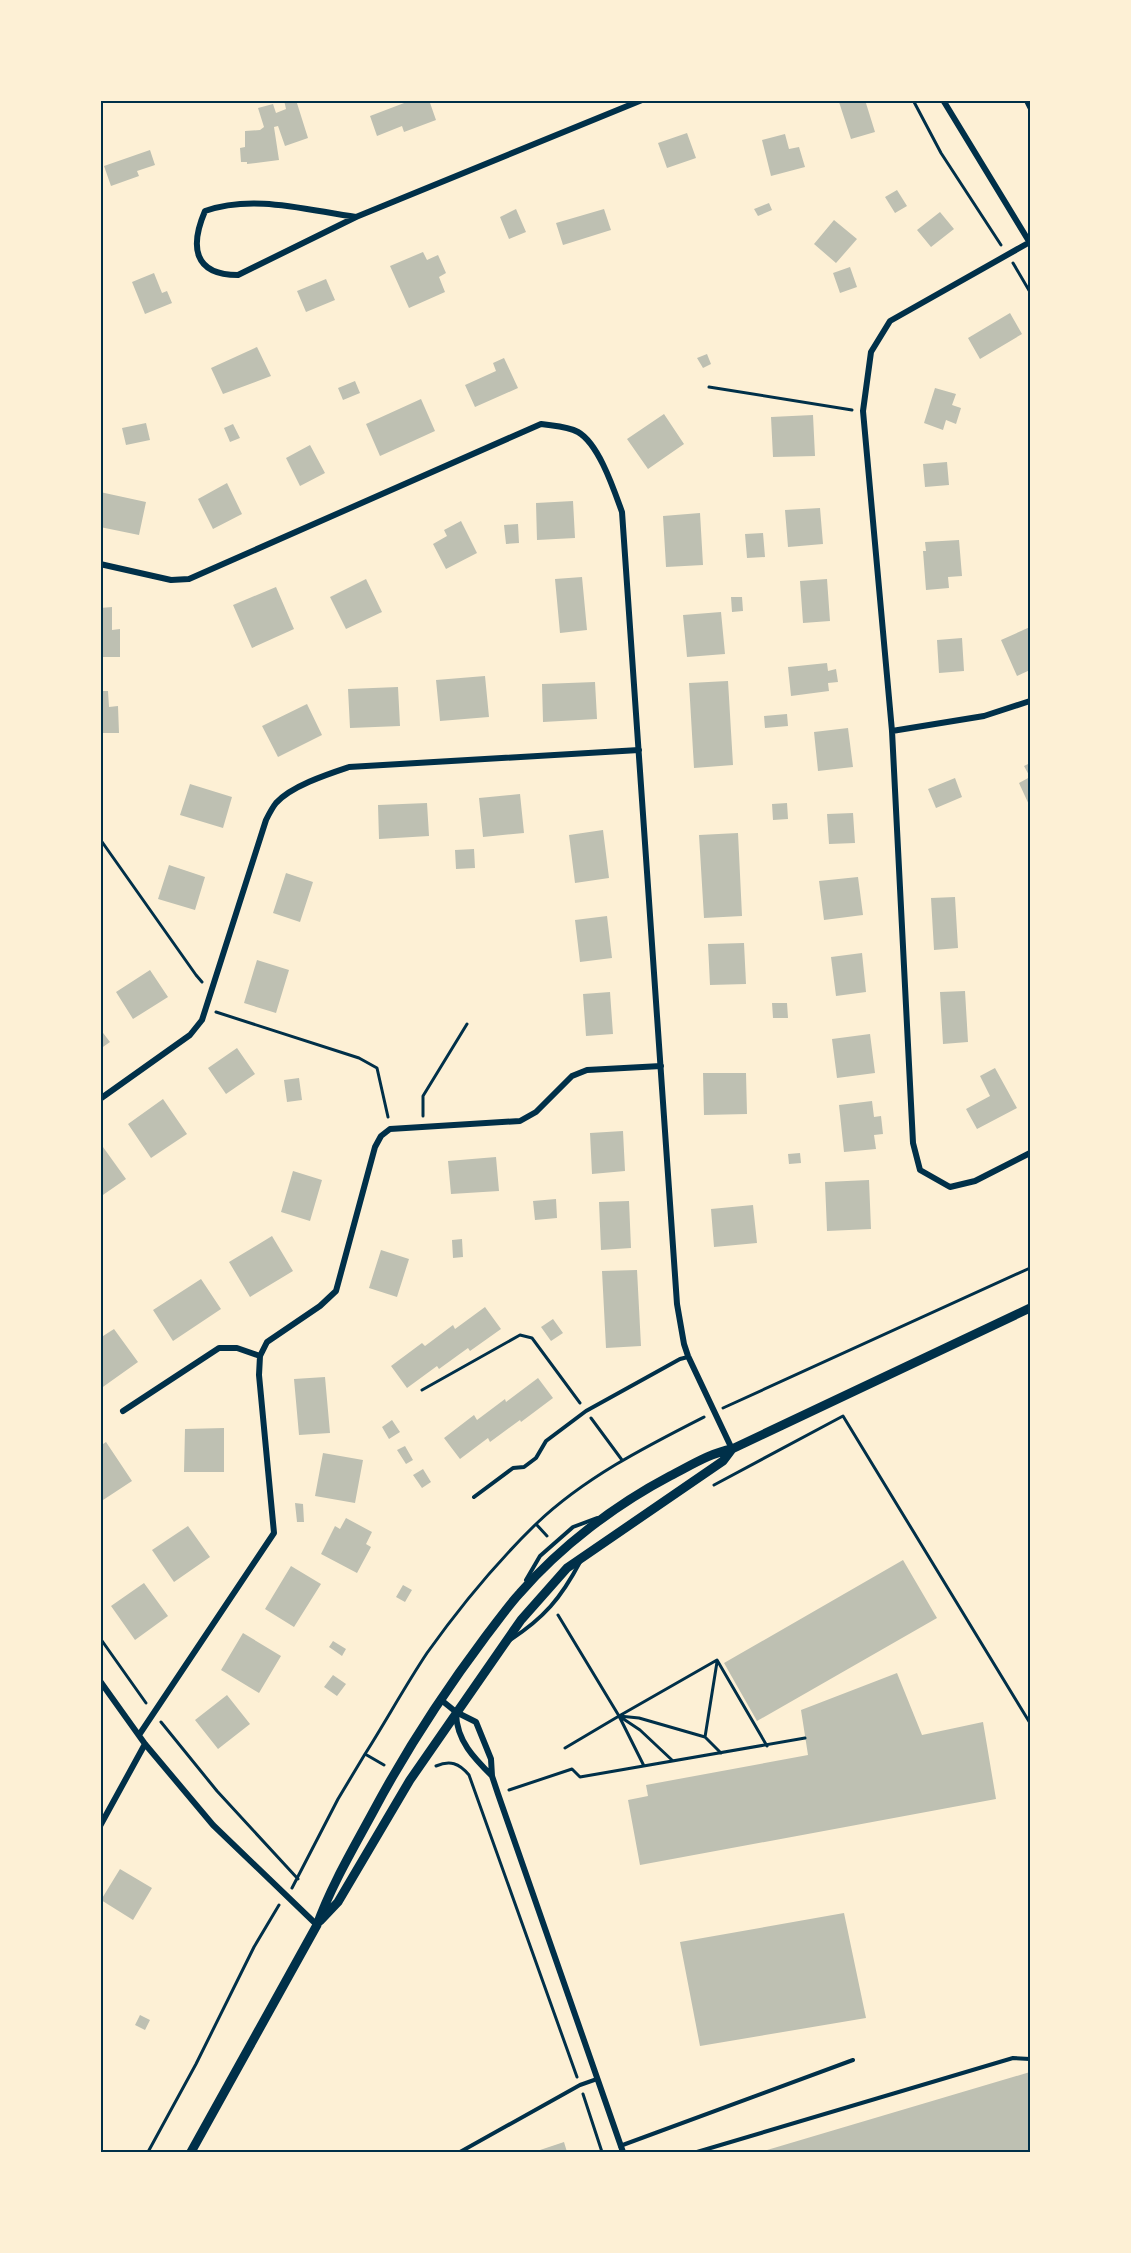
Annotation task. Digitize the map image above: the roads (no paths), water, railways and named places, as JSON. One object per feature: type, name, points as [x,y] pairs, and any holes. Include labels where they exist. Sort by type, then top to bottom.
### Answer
[{"type":"street","points":[[356,217],[246,202],[225,204],[205,211],[197,230],[198,255],[202,263],[214,272],[222,275],[238,275],[356,217],[642,100]]},
{"type":"street","points":[[943,100],[1030,243],[890,321],[871,352],[863,411],[892,731],[913,1143],[920,1170],[950,1186],[975,1181],[1030,1153]]},
{"type":"street","points":[[100,564],[171,580],[189,579],[541,424],[566,427],[580,432],[599,456],[622,512],[677,1304],[688,1356],[732,1449]]},
{"type":"street","points":[[892,731],[984,716],[1030,701]]},
{"type":"street","points":[[100,1099],[190,1035],[202,1020],[267,820],[274,805],[283,796],[328,774],[349,767],[639,750]]},
{"type":"street","points":[[139,1735],[274,1533],[259,1375],[260,1356],[267,1342],[320,1306],[336,1291],[375,1147],[381,1136],[390,1129],[520,1121],[536,1112],[572,1076],[587,1070],[662,1066]]},
{"type":"street","points":[[191,2152],[317,1925],[327,1898],[395,1771],[440,1699],[519,1593],[554,1558],[609,1514],[643,1491],[718,1452],[732,1449],[1030,1308]]},
{"type":"street","points":[[123,1411],[219,1348],[237,1348],[260,1356]]},
{"type":"street","points":[[317,1925],[338,1902],[410,1780],[521,1620],[567,1568],[723,1461],[732,1449]]},
{"type":"street","points":[[100,1681],[145,1743],[213,1825],[317,1925]]},
{"type":"street","points":[[440,1699],[456,1712],[476,1722],[491,1759],[492,1776],[535,1905],[622,2149]]},
{"type":"street","points":[[456,1712],[457,1728],[471,1755],[492,1776]]},
{"type":"street","points":[[100,1826],[145,1743]]},
{"type":"lane","points":[[474,1497],[513,1468],[524,1467],[536,1458],[546,1441],[586,1411],[688,1356]]},
{"type":"lane","points":[[698,2152],[1013,2058],[1030,2059]]},
{"type":"lane","points":[[622,2149],[853,2060]]},
{"type":"lane","points":[[460,2152],[580,2085],[597,2079]]}]
